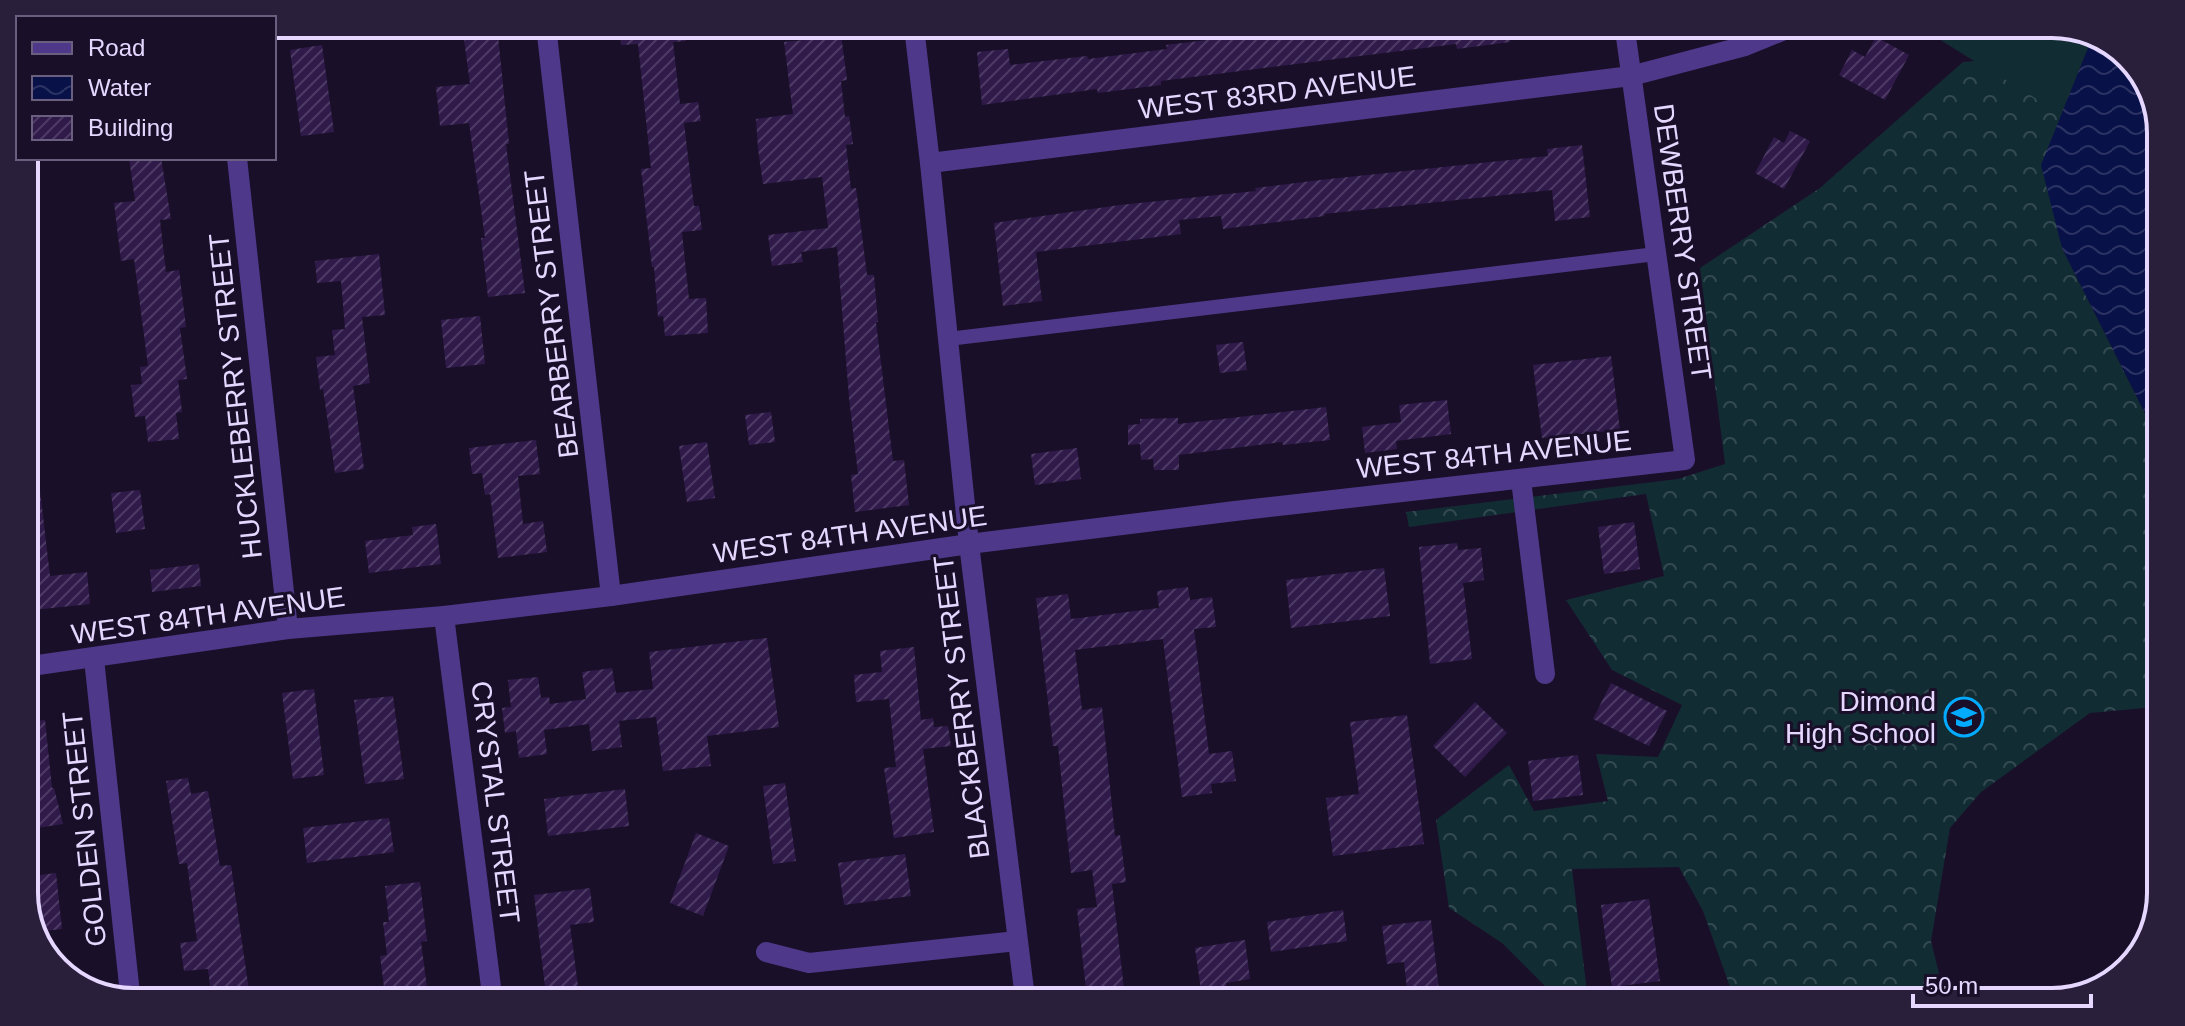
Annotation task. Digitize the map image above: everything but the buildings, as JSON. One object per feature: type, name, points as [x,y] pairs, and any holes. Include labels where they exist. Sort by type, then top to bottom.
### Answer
[{"type":"street","name":"BEARBERRY STREET","points":[[547,38],[611,596]]},
{"type":"street","name":"BLACKBERRY STREET","points":[[915,38],[969,544],[1024,988]]},
{"type":"street","name":"DEWBERRY STREET","points":[[1626,38],[1685,460]]},
{"type":"street","name":"WEST 83RD AVENUE","points":[[930,163],[1631,76],[1765,38]]},
{"type":"street","name":"HUCKLEBERRY STREET","points":[[237,160],[288,629]]},
{"type":"street","name":"WEST 84TH AVENUE","points":[[38,665],[288,629],[444,616],[611,596],[969,544],[1685,460]]},
{"type":"street","points":[[1521,480],[1545,674]]},
{"type":"street","name":"CRYSTAL STREET","points":[[444,616],[491,988]]},
{"type":"street","name":"GOLDEN STREET","points":[[94,659],[129,988]]},
{"type":"street","points":[[766,952],[809,963],[1017,941]]},
{"type":"lane","points":[[948,339],[1656,254]]},
{"type":"green space","points":[[1938,38],[2052,38],[2090,46],[2062,248],[2147,417],[2147,708],[2090,713],[1981,792],[1950,828],[1931,941],[1943,988],[1730,988],[1703,911],[1679,867],[1572,869],[1587,988],[1547,988],[1502,943],[1449,908],[1436,820],[1509,765],[1534,811],[1608,801],[1596,754],[1658,757],[1682,705],[1612,670],[1566,600],[1664,576],[1646,494],[1409,527],[1406,512],[1678,479],[1725,464],[1700,268],[1820,188],[1963,62],[1974,61]]},
{"type":"green space","points":[[1938,38],[2052,38],[2089,45],[2061,114]]},
{"type":"water","points":[[2089,45],[2123,70],[2137,91],[2145,114],[2147,417],[2062,248],[2041,165]]},
{"type":"place","name":"Dimond High School","points":[[1964,717]]}]
